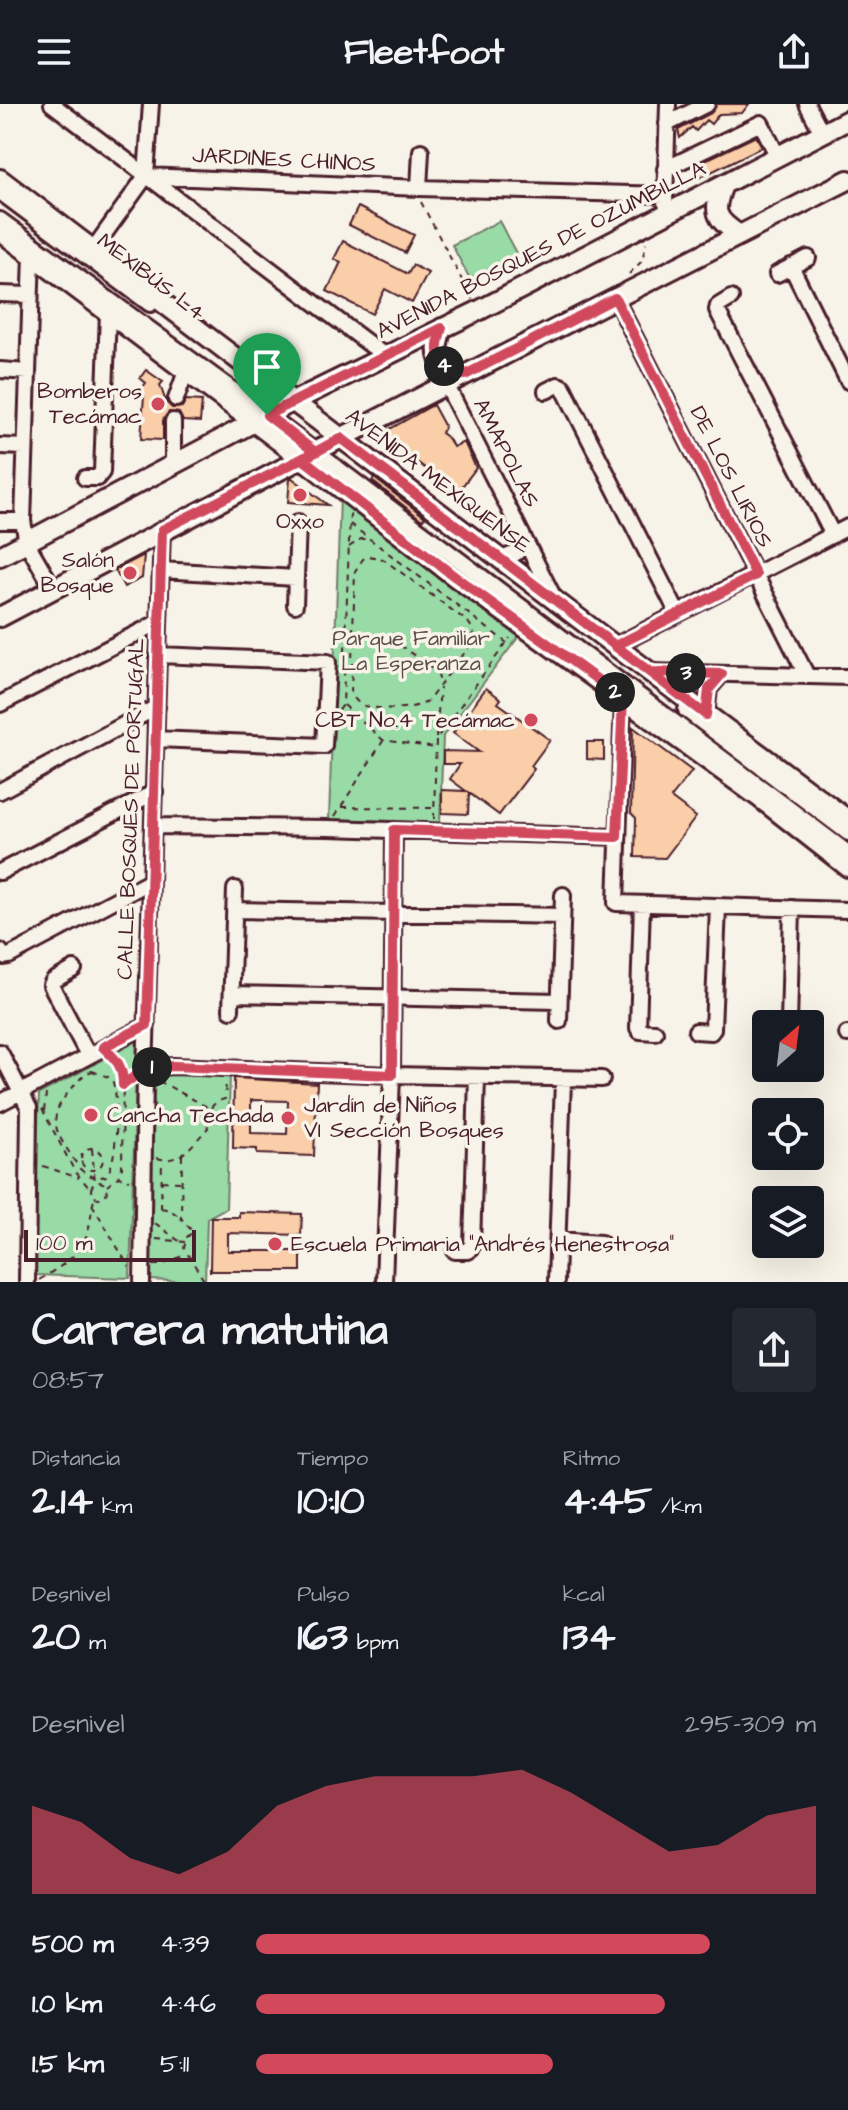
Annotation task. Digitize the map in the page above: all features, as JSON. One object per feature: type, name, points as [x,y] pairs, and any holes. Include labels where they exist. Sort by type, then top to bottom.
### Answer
[{"type":"main road","name":"AVENIDA BOSQUES DE OZUMBILLA","points":[[0,556],[289,403],[478,311],[848,120]]},
{"type":"main road","name":"AVENIDA MEXIQUENSE","points":[[0,179],[337,440],[502,559],[848,820]]},
{"type":"main road","points":[[0,617],[162,530],[848,180]]},
{"type":"main road","points":[[723,185],[716,205],[717,215],[724,225],[738,234]]},
{"type":"main road","points":[[0,231],[186,371],[261,418],[309,455],[350,497],[760,798],[848,867]]},
{"type":"main road","points":[[442,328],[436,345],[438,358],[453,373],[465,375]]},
{"type":"street","points":[[92,251],[146,176],[151,104]]},
{"type":"street","points":[[665,214],[668,104]]},
{"type":"street","points":[[667,124],[707,104]]},
{"type":"street","points":[[807,104],[822,133]]},
{"type":"street","points":[[60,107],[146,176],[385,356]]},
{"type":"street","points":[[665,169],[761,123],[778,157]]},
{"type":"street","points":[[419,188],[421,151]]},
{"type":"street","name":"JARDINES CHINOS","points":[[146,176],[665,195]]},
{"type":"street","name":"MEXIBÚS L4","points":[[0,192],[289,403]]},
{"type":"street","name":"MEXIBÚS L4","points":[[0,220],[261,418]]},
{"type":"street","points":[[32,255],[23,521],[27,543],[53,588]]},
{"type":"street","points":[[808,258],[784,270],[848,381]]},
{"type":"street","points":[[0,294],[30,295]]},
{"type":"street","name":"DE LOS LIRIOS","points":[[615,298],[807,676]]},
{"type":"street","points":[[731,298],[717,310],[833,535]]},
{"type":"street","points":[[85,478],[97,478],[102,472],[108,313]]},
{"type":"street","points":[[0,370],[28,372]]},
{"type":"street","points":[[176,399],[186,371]]},
{"type":"street","name":"AMAPOLAS","points":[[446,384],[556,600]]},
{"type":"street","points":[[546,391],[558,385],[563,387],[678,614]]},
{"type":"street","points":[[173,421],[173,466]]},
{"type":"street","points":[[337,440],[848,833]]},
{"type":"street","points":[[0,446],[24,447]]},
{"type":"street","points":[[309,455],[848,853]]},
{"type":"street","points":[[0,521],[23,521]]},
{"type":"street","points":[[295,605],[298,522]]},
{"type":"street","points":[[615,646],[848,527]]},
{"type":"street","name":"CALLE BOSQUES DE PORTUGAL","points":[[142,1282],[136,1266],[143,1238],[145,1183],[145,1070],[162,530]]},
{"type":"street","name":"AMAPOLAS","points":[[502,559],[516,553],[526,543]]},
{"type":"street","points":[[161,570],[296,578]]},
{"type":"street","points":[[0,704],[159,622]]},
{"type":"street","points":[[156,739],[324,746],[328,662],[159,655]]},
{"type":"street","points":[[650,672],[848,677]]},
{"type":"street","points":[[706,715],[709,689],[722,674]]},
{"type":"street","points":[[623,698],[616,903],[848,910]]},
{"type":"street","points":[[0,791],[157,707]]},
{"type":"street","points":[[0,872],[155,792]]},
{"type":"street","points":[[154,826],[617,837]]},
{"type":"street","points":[[384,1282],[392,1075],[394,830]]},
{"type":"street","points":[[0,951],[4,957],[9,956],[151,881]]},
{"type":"street","points":[[231,1010],[235,889]]},
{"type":"street","points":[[559,1021],[563,895]]},
{"type":"street","points":[[642,904],[638,1028],[640,1031],[655,1032]]},
{"type":"street","points":[[696,1031],[711,1032],[713,1029],[718,907]]},
{"type":"street","points":[[789,1010],[792,908]]},
{"type":"street","points":[[234,910],[562,916]]},
{"type":"street","points":[[74,969],[51,985],[88,1055]]},
{"type":"street","points":[[232,994],[559,1001]]},
{"type":"street","points":[[0,1103],[147,1025]]},
{"type":"street","points":[[0,1052],[26,1088],[29,1108],[27,1282]]},
{"type":"street","points":[[145,1070],[227,1068],[602,1079]]},
{"type":"street","points":[[455,1251],[468,1251],[472,1246],[477,1077]]},
{"type":"street","points":[[556,1282],[563,1080]]},
{"type":"street","points":[[558,1240],[601,1243]]},
{"type":"path","points":[[419,188],[422,207],[478,311]]},
{"type":"path","points":[[625,279],[642,261],[646,251],[643,235],[637,228]]},
{"type":"path","points":[[325,727],[343,705],[350,497]]},
{"type":"path","points":[[349,523],[507,643]]},
{"type":"path","points":[[348,547],[361,539],[369,539]]},
{"type":"path","points":[[376,556],[383,559],[472,626],[472,643],[440,685],[418,708],[367,707],[354,699],[351,693],[355,571],[363,559],[376,556]]},
{"type":"path","points":[[436,739],[520,624]]},
{"type":"path","points":[[390,638],[437,672],[440,685],[433,832]]},
{"type":"path","points":[[344,674],[352,674]]},
{"type":"path","points":[[343,705],[383,740],[436,748]]},
{"type":"path","points":[[328,828],[383,740]]},
{"type":"path","points":[[341,807],[435,808]]},
{"type":"path","points":[[95,1196],[104,1196],[106,1186],[118,1177],[122,1168],[123,1070],[103,1047]]},
{"type":"path","points":[[146,1154],[177,1159],[208,1128],[206,1120],[210,1108],[225,1099],[227,1068]]},
{"type":"path","points":[[116,1090],[145,1070],[210,1108]]},
{"type":"path","points":[[92,1071],[105,1074],[115,1083],[116,1090],[114,1163],[106,1176],[94,1177],[85,1174],[72,1157],[54,1124],[56,1107],[85,1073],[92,1071]]},
{"type":"path","points":[[26,1088],[80,1178],[95,1196]]},
{"type":"path","points":[[92,1148],[95,1184]]},
{"type":"path","points":[[92,1148],[102,1153],[104,1160],[101,1167],[94,1170],[84,1167],[81,1160],[85,1150],[92,1148]]},
{"type":"path","points":[[181,1218],[182,1154]]},
{"type":"path","points":[[161,1208],[162,1159]]},
{"type":"path","points":[[29,1162],[80,1178]]},
{"type":"path","points":[[118,1177],[145,1183],[181,1182]]},
{"type":"path","points":[[91,1190],[100,1182],[106,1186]]},
{"type":"path","points":[[36,1282],[65,1264],[81,1246],[87,1235],[95,1196]]},
{"type":"path","points":[[92,1204],[136,1266],[161,1265],[186,1254]]},
{"type":"path","points":[[144,1209],[170,1210],[193,1232],[185,1242],[186,1254],[205,1282]]},
{"type":"path","points":[[144,1209],[179,1241]]},
{"type":"path","points":[[143,1238],[185,1242]]},
{"type":"green space","points":[[499,221],[517,255],[470,279],[452,245]]},
{"type":"green space","name":"Parque Familiar La Esperanza","points":[[340,497],[520,635],[443,736],[440,823],[329,819]]},
{"type":"green space","points":[[137,1041],[130,1278],[33,1275],[39,1094]]},
{"type":"green space","points":[[155,1072],[230,1075],[226,1208],[207,1218],[205,1282],[147,1280]]},
{"type":"building","points":[[717,104],[749,104],[742,113],[719,114],[711,124],[706,120],[696,131],[692,127],[680,138],[678,130],[711,113]]},
{"type":"building","points":[[756,136],[762,147],[699,178],[693,166]]},
{"type":"building","points":[[358,207],[414,235],[405,253],[349,225]]},
{"type":"building","points":[[343,241],[408,274],[413,265],[428,273],[412,303],[385,289],[372,314],[327,291],[341,262],[334,259]]},
{"type":"building","points":[[146,370],[163,382],[160,385],[166,402],[172,408],[182,407],[186,400],[202,401],[200,422],[183,421],[179,413],[169,412],[163,420],[163,440],[141,439],[144,395],[139,392],[146,383],[140,378]]},
{"type":"building","points":[[433,405],[445,427],[441,433],[453,447],[464,442],[476,468],[457,493],[381,434]]},
{"type":"building","points":[[292,478],[328,505],[288,502]]},
{"type":"building","points":[[374,478],[425,517],[422,520],[372,481]]},
{"type":"building","name":"Salón Bosque","points":[[144,555],[142,578],[124,587],[115,570]]},
{"type":"building","points":[[486,688],[501,699],[498,703],[550,740],[531,766],[534,769],[499,815],[469,793],[468,814],[442,813],[442,790],[466,791],[450,779],[460,764],[443,764],[443,751],[479,752],[453,733]]},
{"type":"building","points":[[633,727],[692,771],[671,798],[696,817],[665,858],[635,857],[636,818],[631,813]]},
{"type":"building","points":[[587,742],[604,742],[604,760],[587,759]]},
{"type":"building","points":[[234,1078],[317,1083],[314,1156],[257,1154],[257,1149],[233,1148]],"holes":[[[251,1100],[288,1101],[287,1134],[251,1133]]]},
{"type":"building","points":[[239,1212],[302,1214],[301,1235],[228,1233],[228,1251],[301,1251],[301,1271],[210,1271],[211,1217],[239,1217]]},
{"type":"place","name":"Bomberos Tecámac","points":[[158,404]]},
{"type":"place","name":"Oxxo","points":[[300,495]]},
{"type":"place","name":"Salón Bosque","points":[[130,573]]},
{"type":"place","name":"CBT No.4 Tecámac","points":[[531,720]]},
{"type":"place","name":"Cancha Techada","points":[[91,1115]]},
{"type":"place","name":"Jardín de Niños VI Sección Bosques","points":[[288,1118]]},
{"type":"place","name":"Escuela Primaria \"Andrés Henestrosa\"","points":[[275,1244]]},
{"type":"route","points":[[267,415],[315,452],[162,530],[147,1025],[103,1047],[119,1062],[123,1070],[123,1085],[146,1068],[174,1066],[392,1075],[394,830],[617,837],[623,698],[454,576],[303,459],[341,438],[556,600],[615,646],[650,672],[722,674],[709,689],[706,715],[615,646],[756,575],[615,298],[465,375],[453,373],[438,358],[436,345],[442,328],[267,415]]}]
